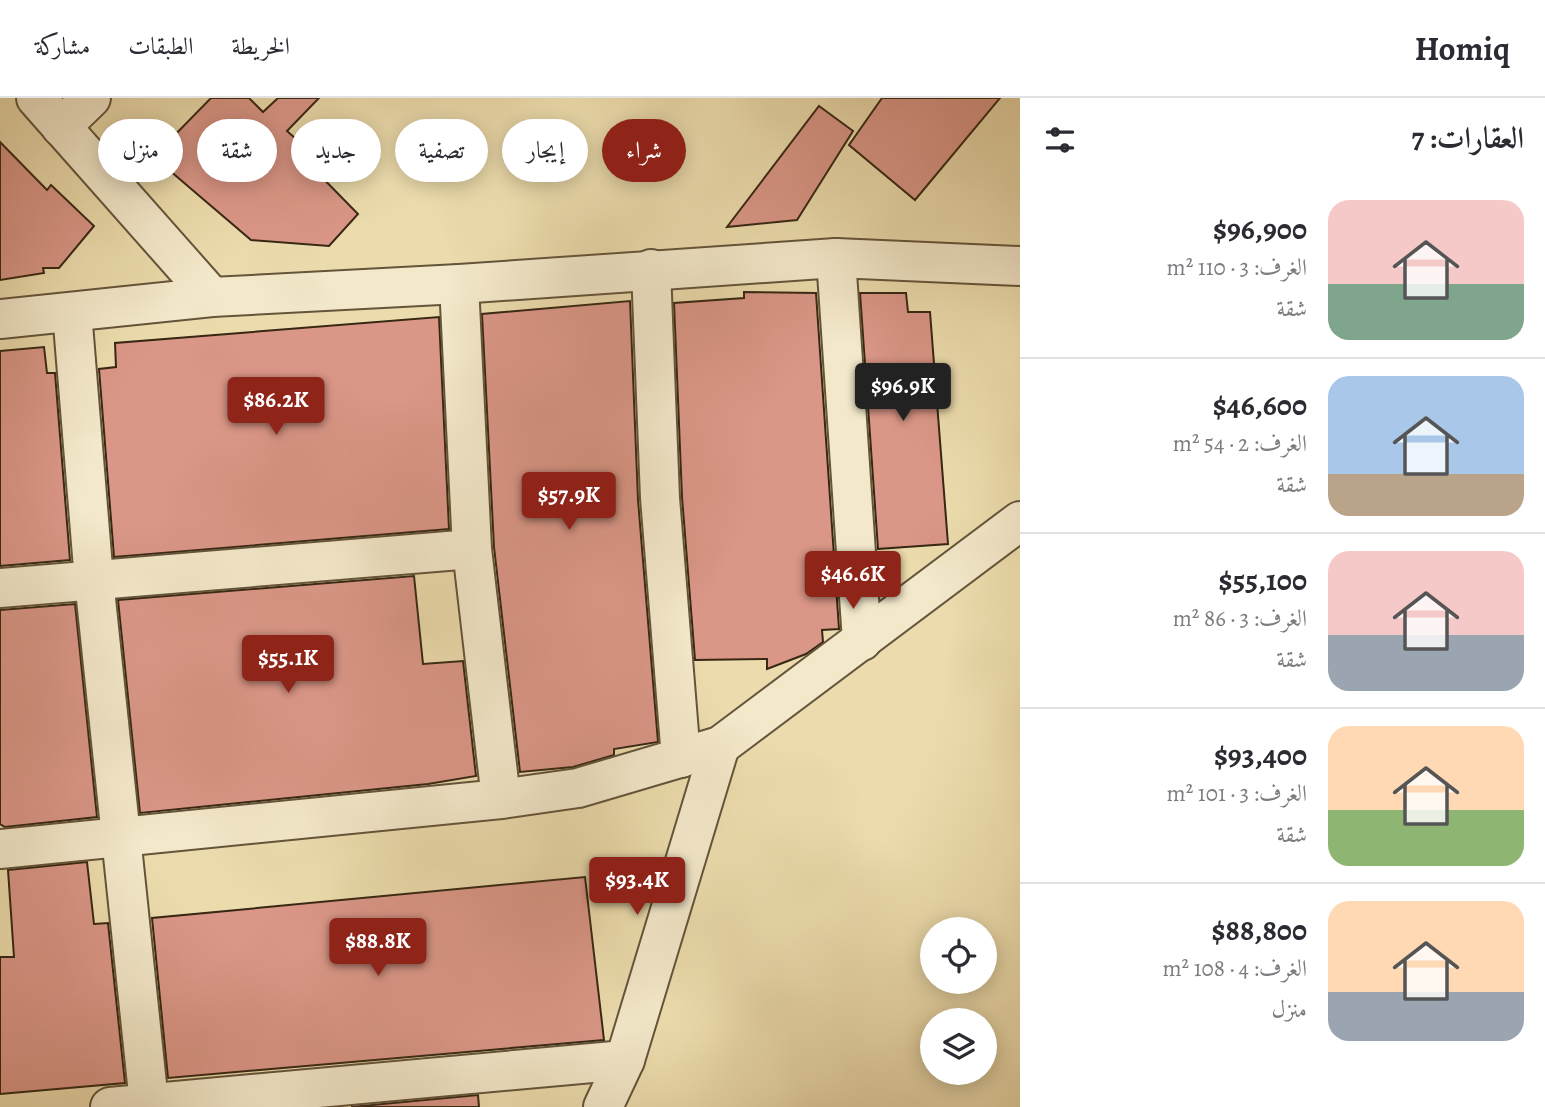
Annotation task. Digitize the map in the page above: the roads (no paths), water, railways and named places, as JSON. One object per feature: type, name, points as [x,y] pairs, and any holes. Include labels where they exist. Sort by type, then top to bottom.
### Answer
[{"type":"street","points":[[36,98],[212,297]]},
{"type":"street","points":[[61,127],[91,98]]},
{"type":"street","points":[[0,319],[212,297],[459,285],[651,268],[836,258],[1020,267]]},
{"type":"street","points":[[836,258],[862,641]]},
{"type":"street","points":[[651,268],[660,498],[681,758]]},
{"type":"street","points":[[459,285],[472,549],[501,799]]},
{"type":"street","points":[[72,312],[94,580],[149,1103]]},
{"type":"street","points":[[0,849],[501,799],[578,788],[720,746],[1020,521]]},
{"type":"street","points":[[0,588],[472,549]]},
{"type":"street","points":[[603,1107],[625,1060],[720,746]]},
{"type":"street","points":[[110,1107],[625,1060]]}]
